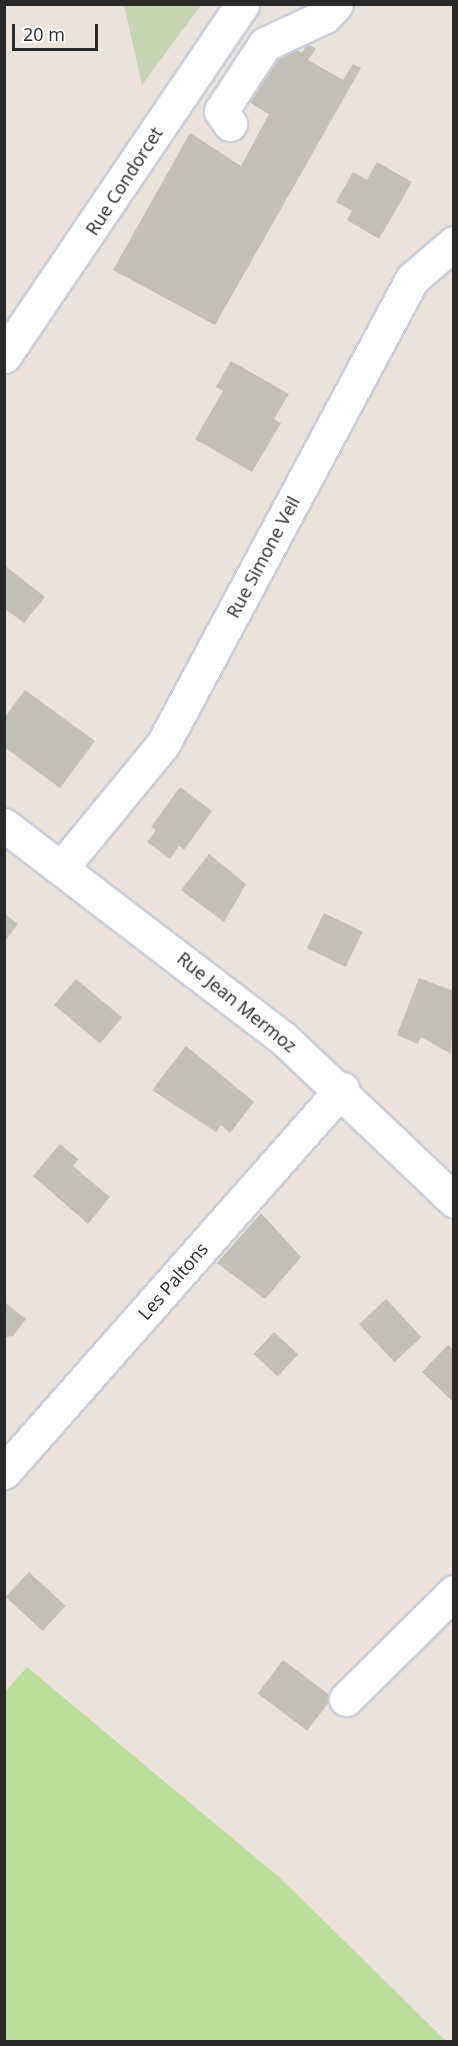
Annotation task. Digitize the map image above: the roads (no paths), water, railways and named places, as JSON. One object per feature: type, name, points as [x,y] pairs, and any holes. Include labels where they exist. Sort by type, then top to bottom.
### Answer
[{"type":"street","name":"Rue Condorcet","points":[[4,356],[242,4]]},
{"type":"street","points":[[230,124],[221,111],[265,44],[326,16],[336,4]]},
{"type":"street","name":"Rue Simone Veil","points":[[62,867],[163,744],[412,279],[453,243]]},
{"type":"street","name":"Rue Jean Mermoz","points":[[4,825],[62,867],[342,1089],[453,1200]]},
{"type":"street","name":"Les Paltons","points":[[4,1472],[342,1089]]},
{"type":"street","points":[[346,1699],[453,1592]]}]
